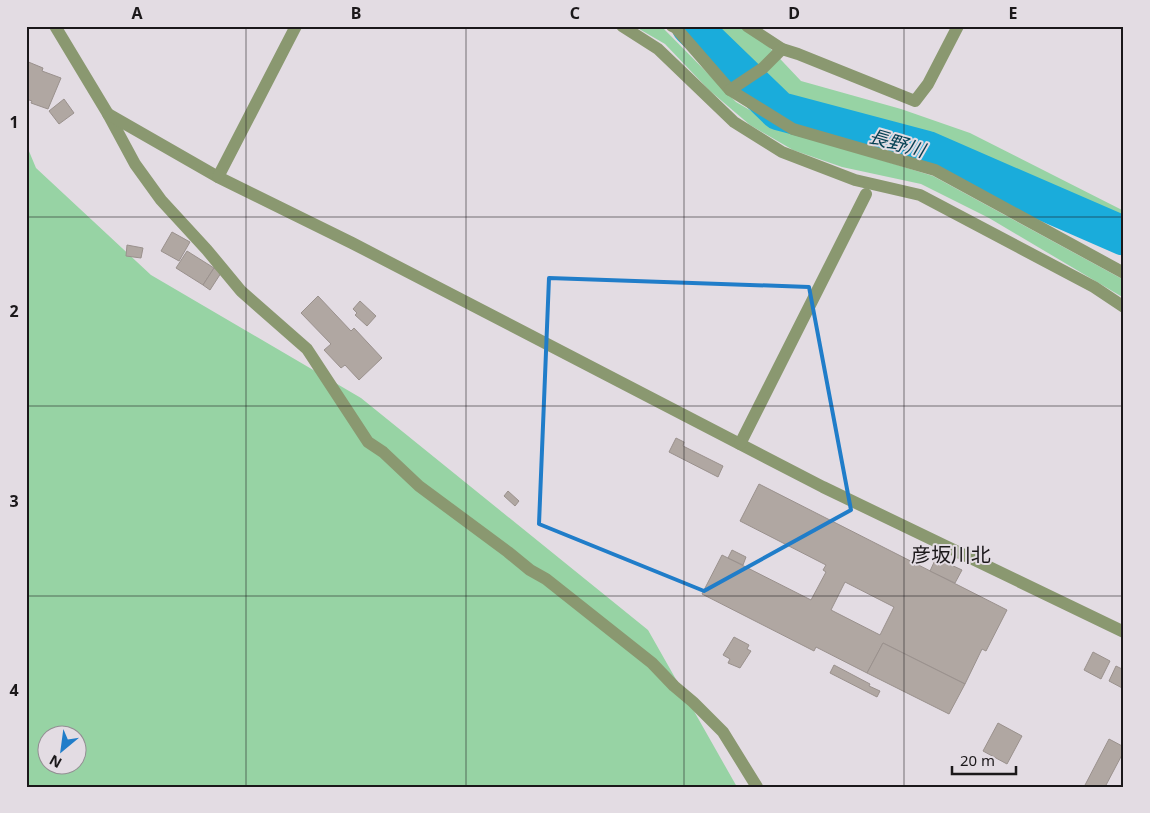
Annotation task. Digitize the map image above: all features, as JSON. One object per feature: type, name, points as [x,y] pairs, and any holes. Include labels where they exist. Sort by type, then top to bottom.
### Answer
[{"type":"street","points":[[55,26],[108,114],[135,164],[160,200],[208,250],[241,291],[307,349],[368,442],[383,452],[419,486],[530,570],[546,579],[652,663],[724,732],[757,787]]},
{"type":"street","points":[[218,177],[296,26]]},
{"type":"street","points":[[622,26],[658,49],[734,122],[782,152],[855,180],[920,195],[1094,287],[1124,307]]},
{"type":"street","points":[[672,26],[734,88],[793,129],[935,170],[1124,273]]},
{"type":"street","points":[[747,26],[782,49],[916,101],[928,84],[958,26]]},
{"type":"street","points":[[734,88],[763,68],[782,49]]},
{"type":"street","points":[[108,114],[218,177],[361,247],[823,487],[1124,632]]},
{"type":"street","points":[[740,444],[866,194]]},
{"type":"highlighted area","points":[[549,278],[809,287],[851,510],[704,591],[539,524]]},
{"type":"green space","points":[[634,26],[663,28],[736,102],[784,130],[933,176],[1124,280],[1124,298],[989,218],[921,184],[842,167],[793,150],[750,125],[709,90],[665,44]]},
{"type":"green space","points":[[700,26],[749,26],[801,81],[901,109],[970,133],[1124,211],[1124,244],[935,148],[853,125],[778,90]]},
{"type":"green space","points":[[26,144],[36,168],[151,275],[361,398],[648,630],[737,787],[26,787]]},
{"type":"building","points":[[26,61],[43,68],[42,71],[61,78],[48,109],[31,103],[32,101],[26,99]]},
{"type":"building","points":[[64,99],[74,113],[59,124],[49,111]]},
{"type":"building","points":[[172,232],[190,242],[179,261],[161,251]]},
{"type":"building","points":[[127,245],[143,248],[141,258],[126,256]]},
{"type":"building","points":[[187,251],[214,268],[203,285],[176,268]]},
{"type":"building","points":[[214,268],[221,273],[210,290],[203,285]]},
{"type":"building","points":[[318,296],[351,331],[354,328],[382,358],[359,380],[345,365],[341,368],[324,350],[331,344],[301,313]]},
{"type":"building","points":[[360,301],[376,316],[367,326],[355,315],[357,313],[353,309]]},
{"type":"building","points":[[676,438],[684,442],[683,446],[723,466],[718,477],[669,452]]},
{"type":"building","points":[[759,484],[1007,610],[986,651],[982,649],[965,684],[883,643],[867,673],[816,647],[814,651],[702,594],[722,555],[811,600],[826,572],[823,570],[826,565],[740,521]],"holes":[[[845,582],[894,607],[880,635],[831,610]]]},
{"type":"building","points":[[508,491],[519,501],[515,506],[504,496]]},
{"type":"building","points":[[732,550],[746,557],[743,565],[728,558]]},
{"type":"building","points":[[936,558],[962,570],[955,583],[930,571]]},
{"type":"building","points":[[734,637],[749,645],[747,649],[751,651],[740,668],[728,663],[730,659],[723,655]]},
{"type":"building","points":[[883,643],[965,684],[949,714],[867,673]]},
{"type":"building","points":[[1093,652],[1110,661],[1101,679],[1084,670]]},
{"type":"building","points":[[834,665],[880,691],[877,697],[830,673]]},
{"type":"building","points":[[1116,666],[1124,670],[1124,689],[1109,681]]},
{"type":"building","points":[[998,723],[1022,736],[1007,764],[983,751]]},
{"type":"building","points":[[1109,739],[1124,747],[1124,751],[1105,787],[1084,787]]},
{"type":"waterway","name":"長野川","points":[[691,26],[779,111],[926,150],[1124,236]]},
{"type":"district","name":"彦坂川北","points":[[951,554]]}]
